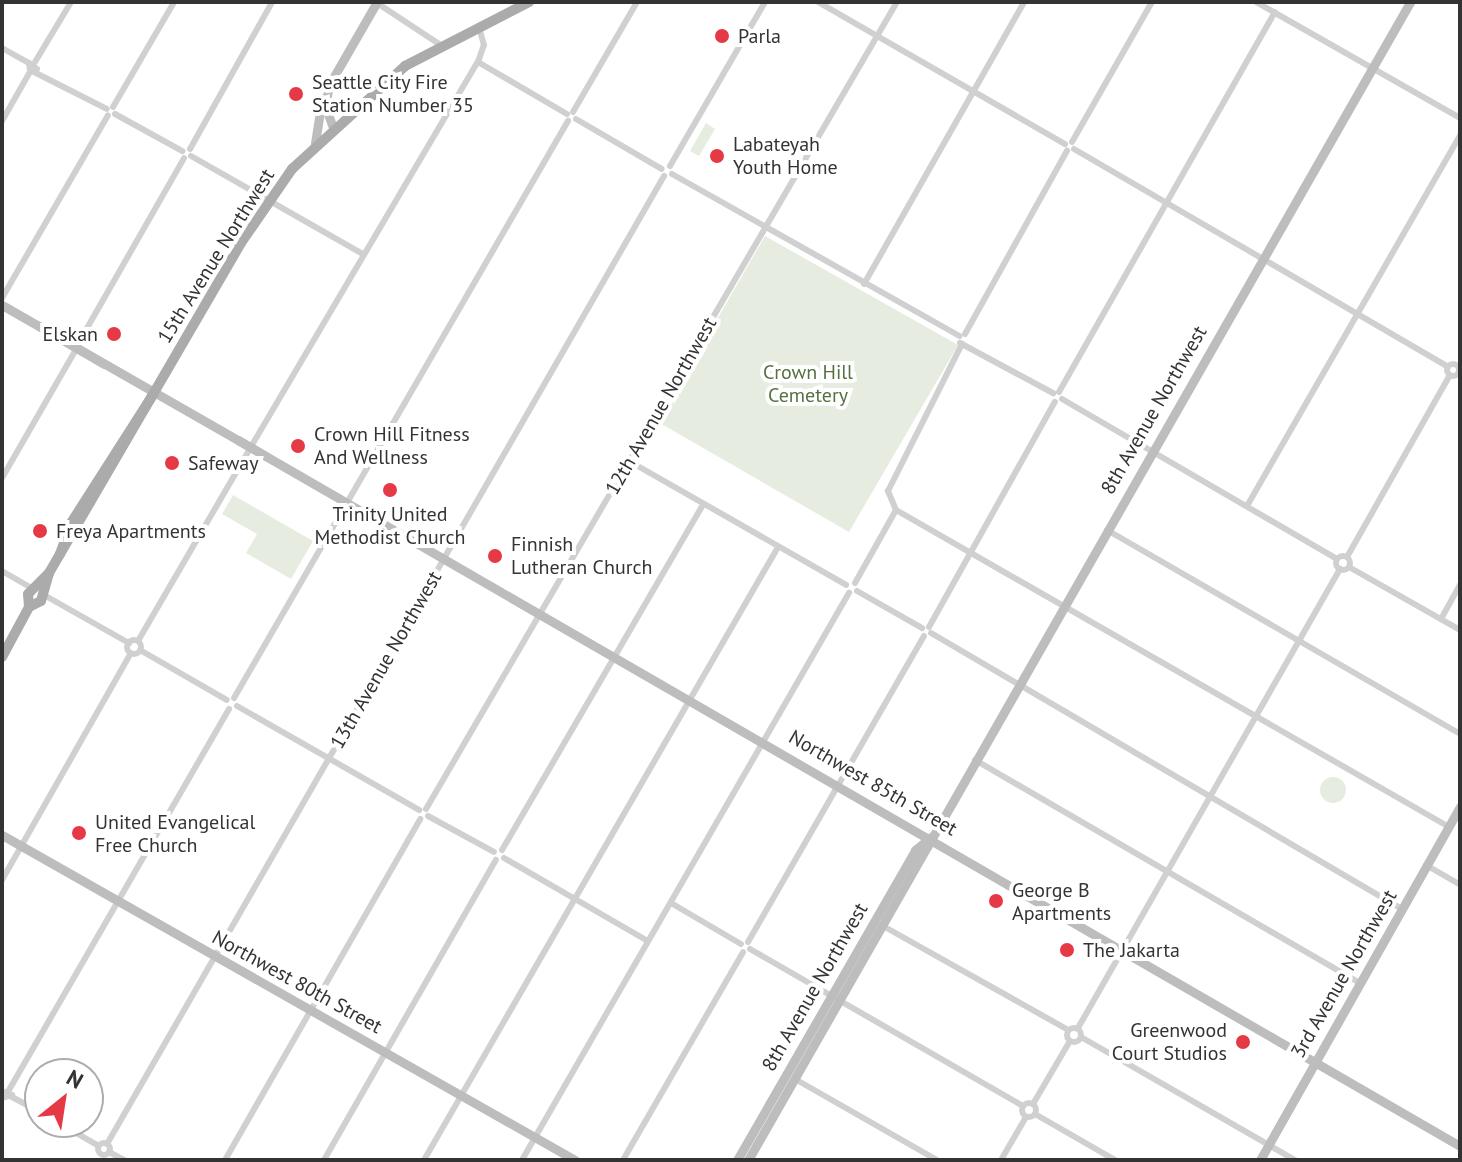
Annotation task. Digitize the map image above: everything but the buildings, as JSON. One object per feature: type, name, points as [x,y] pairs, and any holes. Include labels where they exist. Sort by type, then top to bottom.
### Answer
[{"type":"main road","name":"15th Avenue Northwest","points":[[44,595],[49,573],[82,506],[154,393],[269,200],[315,143],[332,125],[439,44],[477,23],[528,2]]},
{"type":"main road","name":"8th Avenue Northwest","points":[[737,1160],[835,998],[883,926],[1410,2]]},
{"type":"main road","points":[[315,143],[329,85],[377,3]]},
{"type":"main road","points":[[329,85],[325,106],[332,125]]},
{"type":"main road","name":"Northwest 85th Street","points":[[2,305],[1124,948],[1460,1146]]},
{"type":"main road","name":"15th Avenue Northwest","points":[[60,554],[79,531],[154,393]]},
{"type":"main road","points":[[79,531],[82,506]]},
{"type":"main road","name":"15th Avenue Northwest","points":[[32,588],[49,573]]},
{"type":"main road","points":[[2,657],[29,607],[32,588]]},
{"type":"main road","points":[[29,607],[44,595]]},
{"type":"main road","name":"3rd Avenue Northwest","points":[[1260,1160],[1460,807]]},
{"type":"main road","name":"Northwest 80th Street","points":[[2,835],[575,1160]]},
{"type":"main road","name":"8th Avenue Northwest","points":[[751,1159],[915,850],[931,837]]},
{"type":"street","points":[[2,121],[71,2]]},
{"type":"street","points":[[2,298],[174,2]]},
{"type":"street","points":[[2,478],[272,2]]},
{"type":"street","points":[[2,1100],[637,2]]},
{"type":"street","points":[[671,170],[765,2]]},
{"type":"street","points":[[818,2],[1358,315],[1457,368],[1450,375],[1347,557],[1349,567]]},
{"type":"street","name":"12th Avenue Northwest","points":[[424,812],[897,2]]},
{"type":"street","points":[[864,284],[1024,2]]},
{"type":"street","points":[[1152,2],[963,339],[888,491],[896,510],[1449,827]]},
{"type":"street","points":[[1256,2],[1460,118]]},
{"type":"street","points":[[377,3],[439,44]]},
{"type":"street","points":[[623,1160],[840,785],[1275,12]]},
{"type":"street","points":[[477,23],[484,42],[478,62],[138,641],[140,650],[648,941]]},
{"type":"street","points":[[2,48],[363,254]]},
{"type":"street","points":[[478,62],[663,172],[671,170],[1337,559],[1347,557]]},
{"type":"street","points":[[1247,506],[1460,136]]},
{"type":"street","name":"13th Avenue Northwest","points":[[105,1147],[663,172]]},
{"type":"street","points":[[629,461],[1019,684],[1402,909]]},
{"type":"street","points":[[324,1160],[703,505]]},
{"type":"street","points":[[522,1160],[854,589],[896,510]]},
{"type":"street","points":[[1107,530],[1460,734]]},
{"type":"street","points":[[424,1160],[778,547]]},
{"type":"street","points":[[1295,1160],[1081,1037],[1078,1028],[1340,569],[1337,559]]},
{"type":"street","points":[[1340,569],[1349,567],[1460,630]]},
{"type":"street","points":[[2,571],[32,588]]},
{"type":"street","points":[[1441,619],[1460,585]]},
{"type":"street","points":[[44,595],[129,643],[138,641]]},
{"type":"street","points":[[2,880],[131,653],[129,643]]},
{"type":"street","points":[[131,653],[140,650]]},
{"type":"street","points":[[975,760],[1359,983]]},
{"type":"street","points":[[225,1160],[424,812]]},
{"type":"street","points":[[1426,865],[1460,885]]},
{"type":"street","points":[[671,903],[1023,1106],[1033,1104]]},
{"type":"street","points":[[883,926],[1068,1030],[1078,1028]]},
{"type":"street","points":[[1068,1030],[1070,1041]]},
{"type":"street","points":[[1035,1114],[1033,1104],[1070,1041],[1081,1037]]},
{"type":"street","points":[[795,1079],[937,1160]]},
{"type":"street","points":[[5,1092],[24,1103]]},
{"type":"street","points":[[1023,1106],[1026,1117]]},
{"type":"street","points":[[1001,1160],[1026,1117],[1035,1114],[1115,1160]]},
{"type":"street","points":[[88,1138],[124,1160]]},
{"type":"street","points":[[100,1157],[105,1147]]},
{"type":"green space","points":[[706,123],[715,129],[699,156],[690,151]]},
{"type":"green space","name":"Crown Hill Cemetery","points":[[765,236],[958,345],[849,532],[658,422]]},
{"type":"green space","points":[[233,495],[313,541],[291,579],[246,553],[257,534],[222,514]]},
{"type":"green space","points":[[1333,777],[1342,781],[1346,790],[1342,799],[1333,803],[1324,799],[1320,790],[1324,781]]},
{"type":"place","name":"Parla","points":[[722,36]]},
{"type":"place","name":"Seattle City Fire Station Number 35","points":[[296,94]]},
{"type":"place","name":"Labateyah Youth Home","points":[[717,156]]},
{"type":"place","name":"Elskan","points":[[114,334]]},
{"type":"place","name":"Crown Hill Fitness And Wellness","points":[[298,446]]},
{"type":"place","name":"Safeway","points":[[172,463]]},
{"type":"place","name":"Trinity United Methodist Church","points":[[390,490]]},
{"type":"place","name":"Freya Apartments","points":[[40,531]]},
{"type":"place","name":"Finnish Lutheran Church","points":[[495,556]]},
{"type":"place","name":"United Evangelical Free Church","points":[[79,833]]},
{"type":"place","name":"George B Apartments","points":[[996,901]]},
{"type":"place","name":"The Jakarta","points":[[1067,950]]},
{"type":"place","name":"Greenwood Court Studios","points":[[1243,1042]]}]
